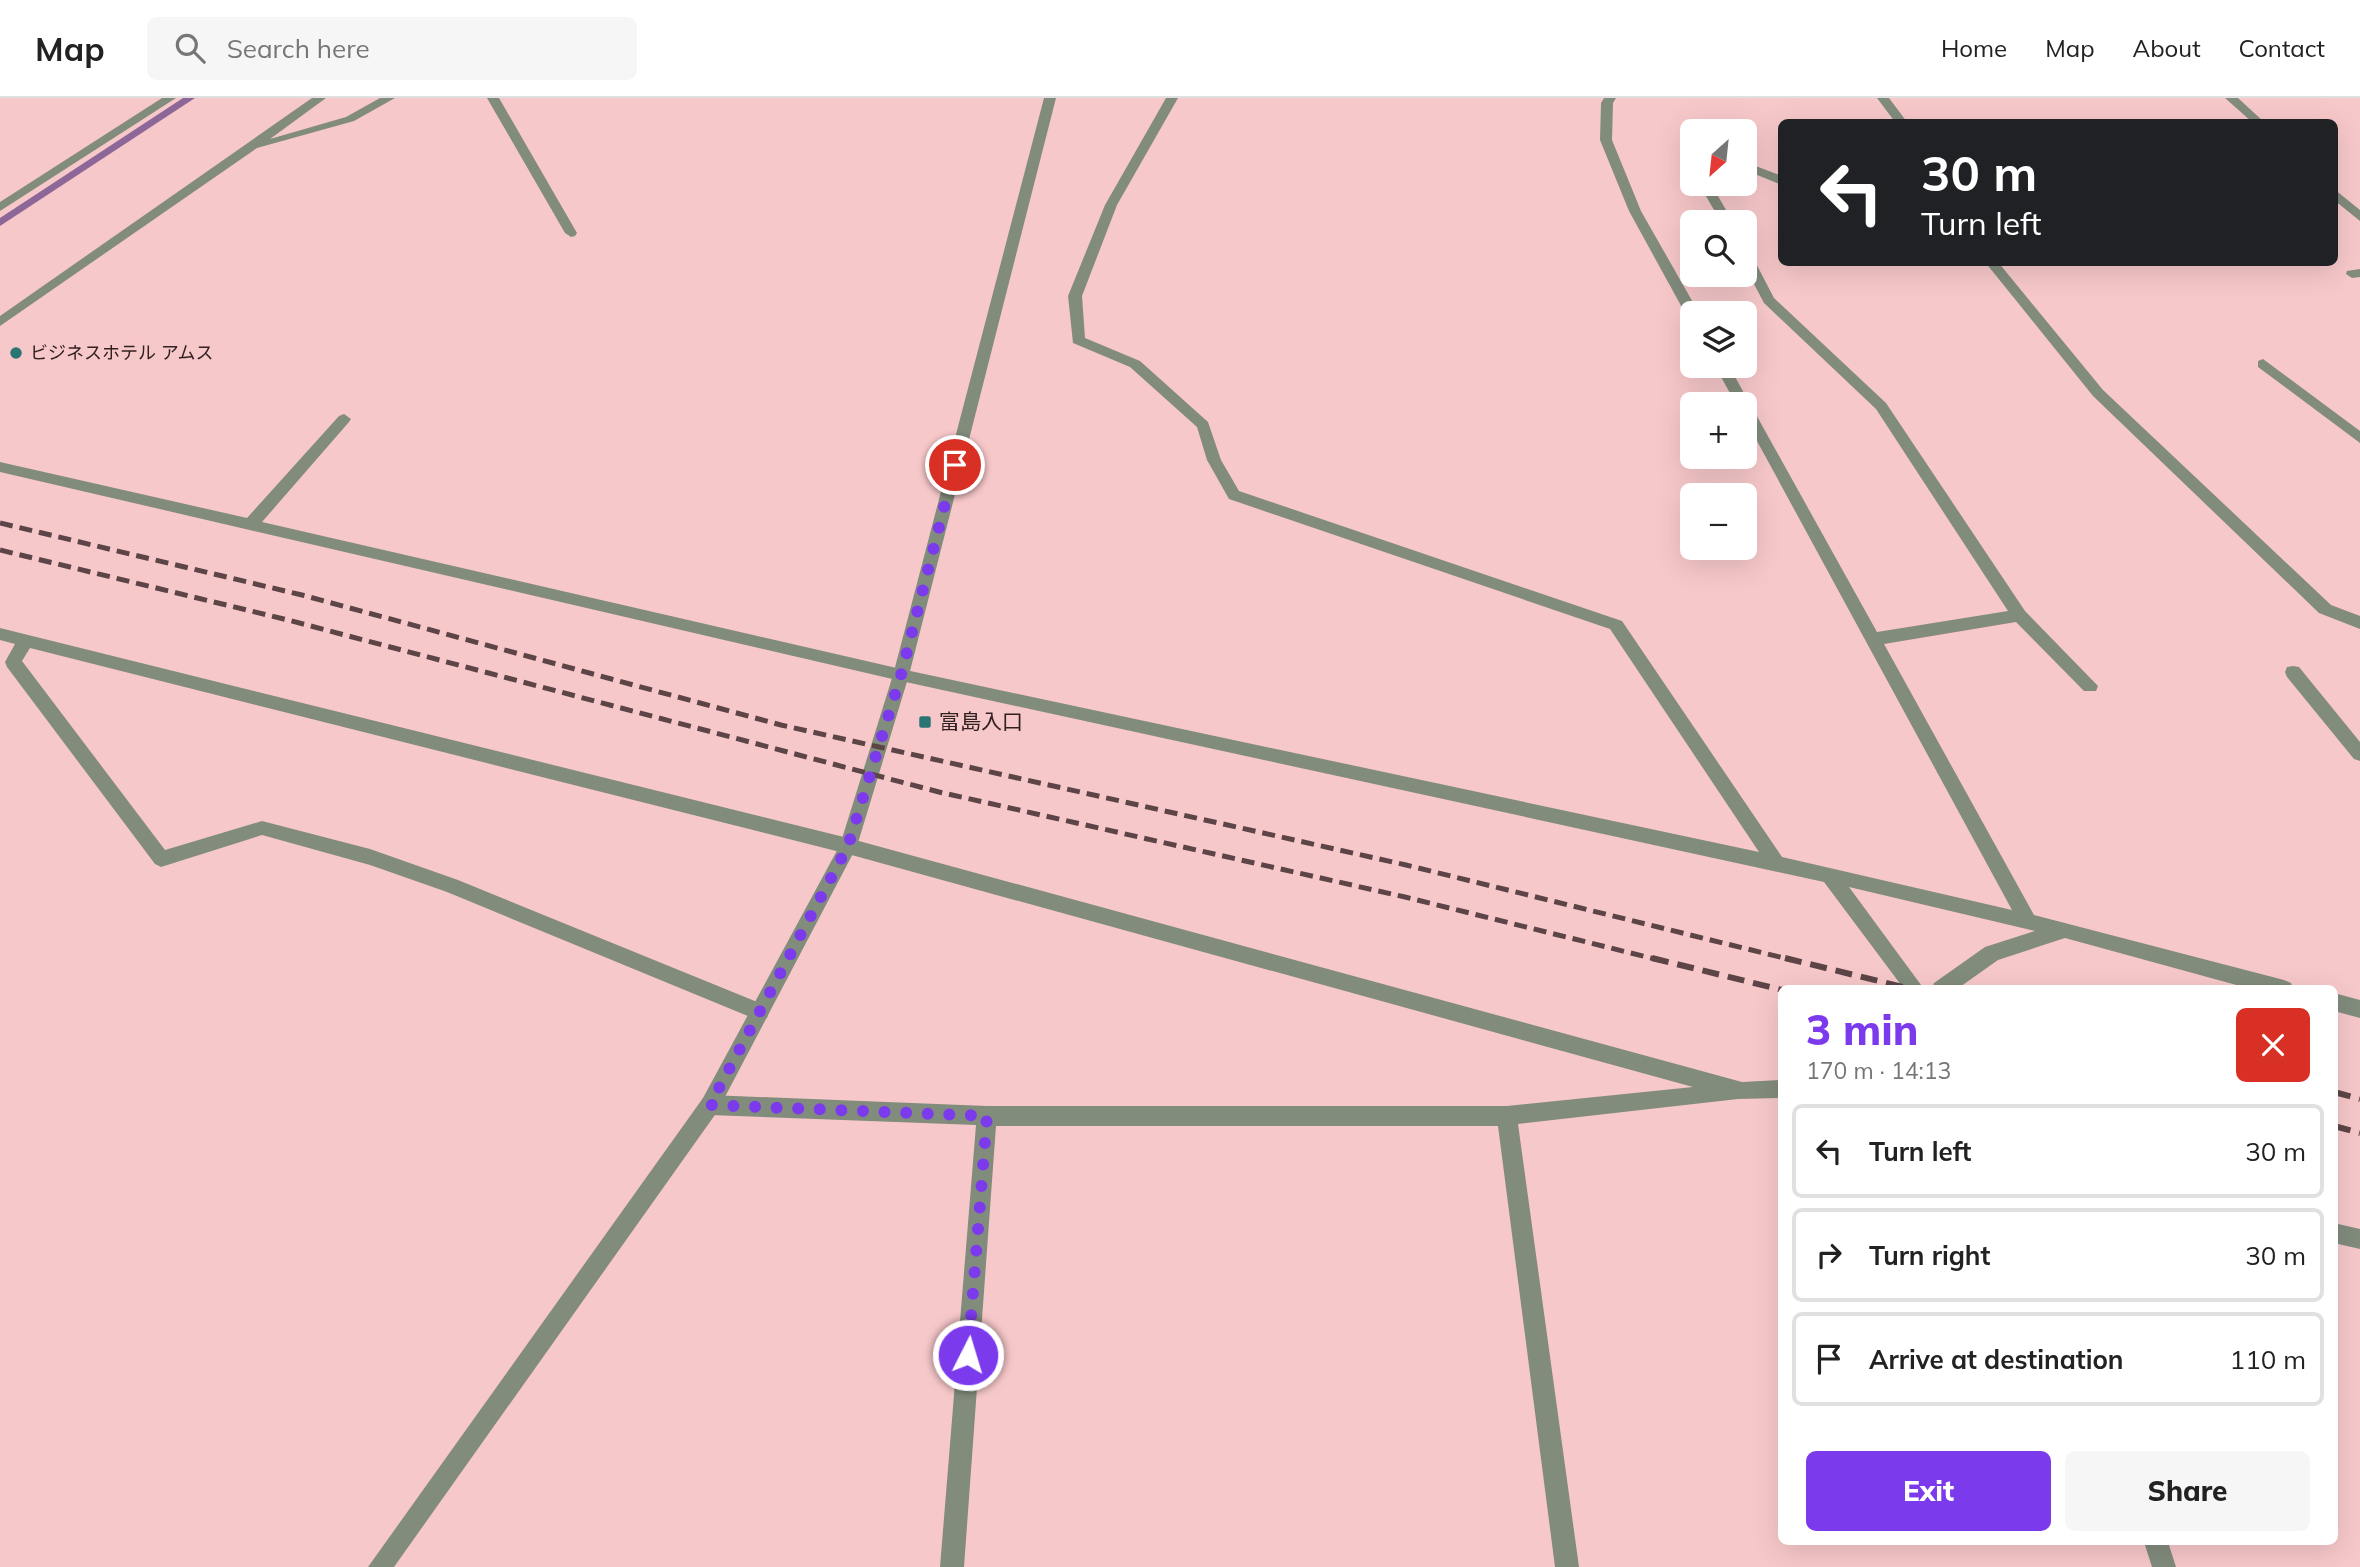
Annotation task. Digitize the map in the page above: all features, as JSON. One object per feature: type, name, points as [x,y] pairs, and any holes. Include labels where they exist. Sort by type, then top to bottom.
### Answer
[{"type":"street","points":[[0,207],[170,98]]},
{"type":"street","points":[[0,321],[320,98]]},
{"type":"street","points":[[247,150],[350,119],[388,98]]},
{"type":"street","points":[[493,98],[572,233]]},
{"type":"street","points":[[380,1567],[710,1105],[848,846],[901,675],[1050,98]]},
{"type":"street","points":[[1172,98],[1111,205],[1075,296],[1077,340],[1135,364],[1203,425],[1214,460],[1234,495],[1616,625],[1777,864]]},
{"type":"street","points":[[1610,98],[1607,103],[1606,140],[1635,211],[1685,301]]},
{"type":"street","points":[[1882,98],[1899,119]]},
{"type":"street","points":[[2231,98],[2255,119]]},
{"type":"street","points":[[1757,171],[1778,179]]},
{"type":"street","points":[[2338,196],[2354,206],[2360,217]]},
{"type":"street","points":[[1994,266],[2098,393],[2325,609],[2360,623]]},
{"type":"street","points":[[1757,278],[1769,300],[1881,406],[2019,615],[2090,686]]},
{"type":"street","points":[[2263,364],[2360,438]]},
{"type":"street","points":[[250,525],[344,419]]},
{"type":"street","points":[[1757,428],[2028,921]]},
{"type":"street","points":[[0,467],[901,675],[1829,874],[2066,930],[2269,985]]},
{"type":"street","points":[[1875,639],[2019,615]]},
{"type":"street","points":[[0,634],[848,846],[1742,1091]]},
{"type":"street","points":[[26,640],[13,662],[161,859],[262,828],[370,857],[452,886],[760,1012]]},
{"type":"street","points":[[2293,672],[2360,754]]},
{"type":"street","points":[[1829,874],[1912,985]]},
{"type":"street","points":[[1947,985],[1992,953],[2066,930]]},
{"type":"street","points":[[2338,1003],[2360,1009]]},
{"type":"street","points":[[710,1105],[987,1116],[1507,1116],[1778,1089]]},
{"type":"street","points":[[952,1567],[987,1116]]},
{"type":"street","points":[[1507,1116],[1567,1567]]},
{"type":"street","points":[[2338,1234],[2360,1239]]},
{"type":"street","points":[[2157,1545],[2164,1567]]},
{"type":"waterway","points":[[0,223],[190,98]]},
{"type":"railway","points":[[0,523],[302,595],[781,725],[1406,865],[1792,960]]},
{"type":"railway","points":[[0,550],[288,620],[939,792],[1405,897],[1659,960]]},
{"type":"railway","points":[[1652,958],[1778,989]]},
{"type":"railway","points":[[1785,958],[1895,985]]},
{"type":"railway","points":[[2338,1093],[2360,1099]]},
{"type":"railway","points":[[2338,1127],[2360,1133]]},
{"type":"place","name":"ビジネスホテル アムス","points":[[16,353]]},
{"type":"place","name":"富島入口","points":[[925,722]]},
{"type":"route","points":[[955,465],[901,675],[848,846],[710,1105],[987,1116],[968,1355]]}]
